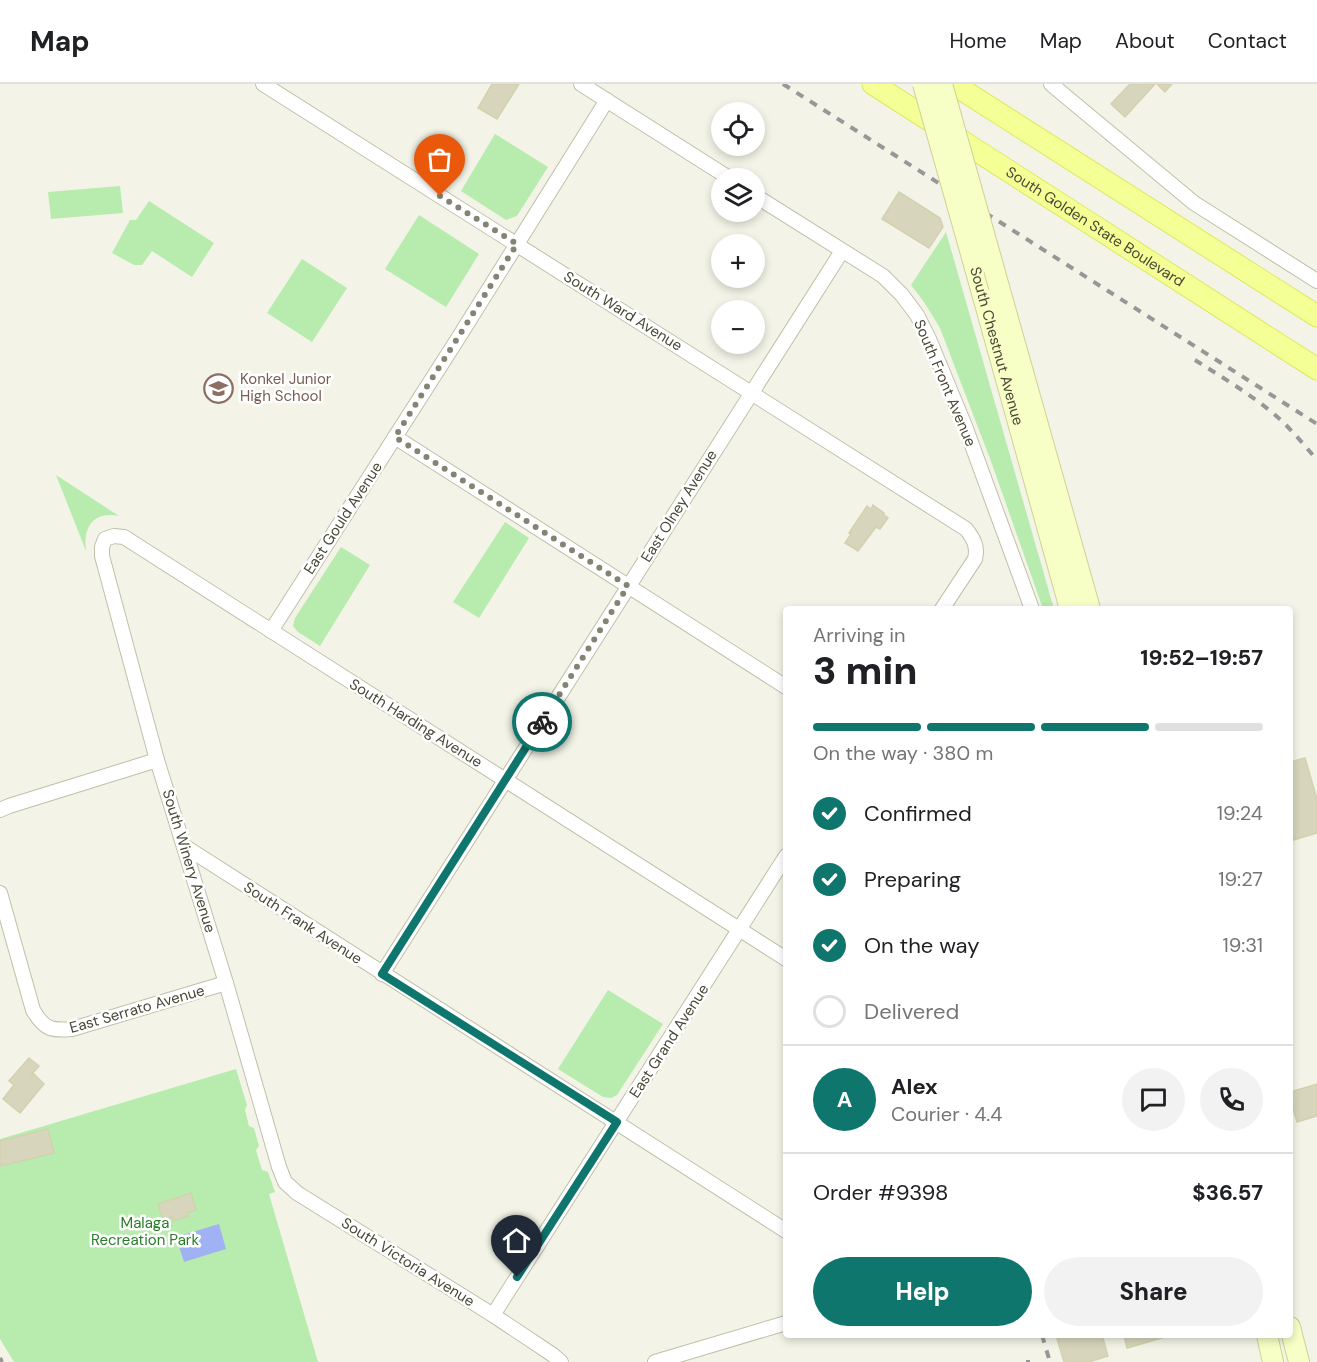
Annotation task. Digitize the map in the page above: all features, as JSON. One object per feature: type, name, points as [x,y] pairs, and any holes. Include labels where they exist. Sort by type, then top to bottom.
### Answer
[{"type":"main road","name":"South Golden State Boulevard","points":[[873,84],[1317,369]]},
{"type":"main road","name":"South Chestnut Avenue","points":[[922,84],[1069,606]]},
{"type":"main road","name":"South Chestnut Avenue","points":[[942,84],[1089,606]]},
{"type":"main road","points":[[952,84],[1317,316]]},
{"type":"main road","points":[[1268,1338],[1273,1362]]},
{"type":"main road","points":[[1293,1338],[1299,1362]]},
{"type":"street","name":"South Ward Avenue","points":[[263,84],[966,529],[976,545],[975,559],[944,606]]},
{"type":"street","points":[[581,84],[713,168]]},
{"type":"street","points":[[1051,84],[1194,203],[1317,280]]},
{"type":"street","name":"East Gould Avenue","points":[[271,631],[607,100]]},
{"type":"street","name":"South Front Avenue","points":[[765,202],[883,276],[902,295],[917,315],[965,426],[1031,606]]},
{"type":"street","name":"East Olney Avenue","points":[[382,974],[842,250]]},
{"type":"street","points":[[395,437],[783,685]]},
{"type":"street","name":"South Harding Avenue","points":[[105,538],[124,537],[783,957]]},
{"type":"street","name":"South Winery Avenue","points":[[105,538],[102,556],[158,760],[285,1182]]},
{"type":"street","points":[[0,810],[158,760]]},
{"type":"street","name":"South Frank Avenue","points":[[184,846],[783,1229]]},
{"type":"street","name":"East Grand Avenue","points":[[493,1316],[783,861]]},
{"type":"street","name":"East Serrato Avenue","points":[[0,893],[33,1010],[47,1027],[60,1030],[72,1029],[226,983]]},
{"type":"street","name":"South Victoria Avenue","points":[[285,1182],[297,1193],[493,1316],[561,1362]]},
{"type":"street","points":[[655,1362],[783,1324]]},
{"type":"green space","points":[[495,134],[548,167],[517,216],[506,220],[461,191]]},
{"type":"green space","points":[[120,186],[123,213],[51,219],[48,192]]},
{"type":"green space","points":[[149,201],[214,243],[192,277],[152,251],[142,265],[134,265],[112,253],[130,220],[136,220]]},
{"type":"green space","points":[[419,215],[479,254],[446,307],[385,269]]},
{"type":"green space","points":[[946,232],[1053,606],[1042,606],[992,464],[940,328],[911,285]]},
{"type":"green space","points":[[302,259],[347,288],[312,342],[267,313]]},
{"type":"green space","points":[[56,475],[119,516],[102,516],[92,523],[86,535],[86,551]]},
{"type":"green space","points":[[505,522],[529,538],[479,618],[453,602]]},
{"type":"green space","points":[[341,547],[370,565],[320,646],[298,632],[293,626],[295,618]]},
{"type":"green space","points":[[608,990],[663,1024],[617,1095],[611,1098],[603,1097],[558,1069]]},
{"type":"green space","name":"Malaga Recreation Park","points":[[236,1069],[247,1105],[245,1110],[249,1126],[254,1128],[259,1146],[256,1150],[262,1170],[268,1172],[275,1192],[269,1194],[318,1362],[14,1362],[0,1339],[0,1139]]},
{"type":"water","points":[[219,1224],[226,1249],[184,1262],[176,1237]]},
{"type":"building","points":[[492,84],[519,84],[497,119],[478,108]]},
{"type":"building","points":[[1130,84],[1155,84],[1125,117],[1111,104]]},
{"type":"building","points":[[1157,84],[1172,84],[1165,92]]},
{"type":"building","points":[[899,192],[940,218],[943,227],[929,248],[882,219]]},
{"type":"building","points":[[873,505],[888,518],[880,529],[876,527],[858,551],[845,543],[867,506],[871,509]]},
{"type":"building","points":[[1305,758],[1317,799],[1317,833],[1293,840],[1293,761]]},
{"type":"building","points":[[29,1058],[39,1066],[31,1075],[34,1074],[44,1084],[20,1113],[3,1099],[14,1085],[9,1081]]},
{"type":"building","points":[[1317,1084],[1317,1116],[1297,1122],[1293,1108],[1293,1091]]},
{"type":"building","points":[[48,1129],[54,1153],[1,1166],[0,1141]]},
{"type":"building","points":[[191,1193],[196,1210],[187,1213],[188,1216],[173,1221],[172,1217],[163,1220],[158,1204]]},
{"type":"building","points":[[1057,1338],[1103,1338],[1108,1356],[1089,1362],[1064,1362]]},
{"type":"building","points":[[1125,1338],[1162,1338],[1127,1348]]},
{"type":"railway","points":[[783,84],[1317,424]]},
{"type":"railway","points":[[1195,360],[1273,413],[1317,460]]},
{"type":"railway","points":[[1043,1338],[1050,1362]]},
{"type":"railway","points":[[0,1358],[2,1362]]},
{"type":"way so far","points":[[440,196],[517,244],[395,437],[628,586],[542,722]]},
{"type":"place","name":"Konkel Junior High School","points":[[219,388]]},
{"type":"route","points":[[517,1277],[617,1122],[382,974],[542,722]]}]
